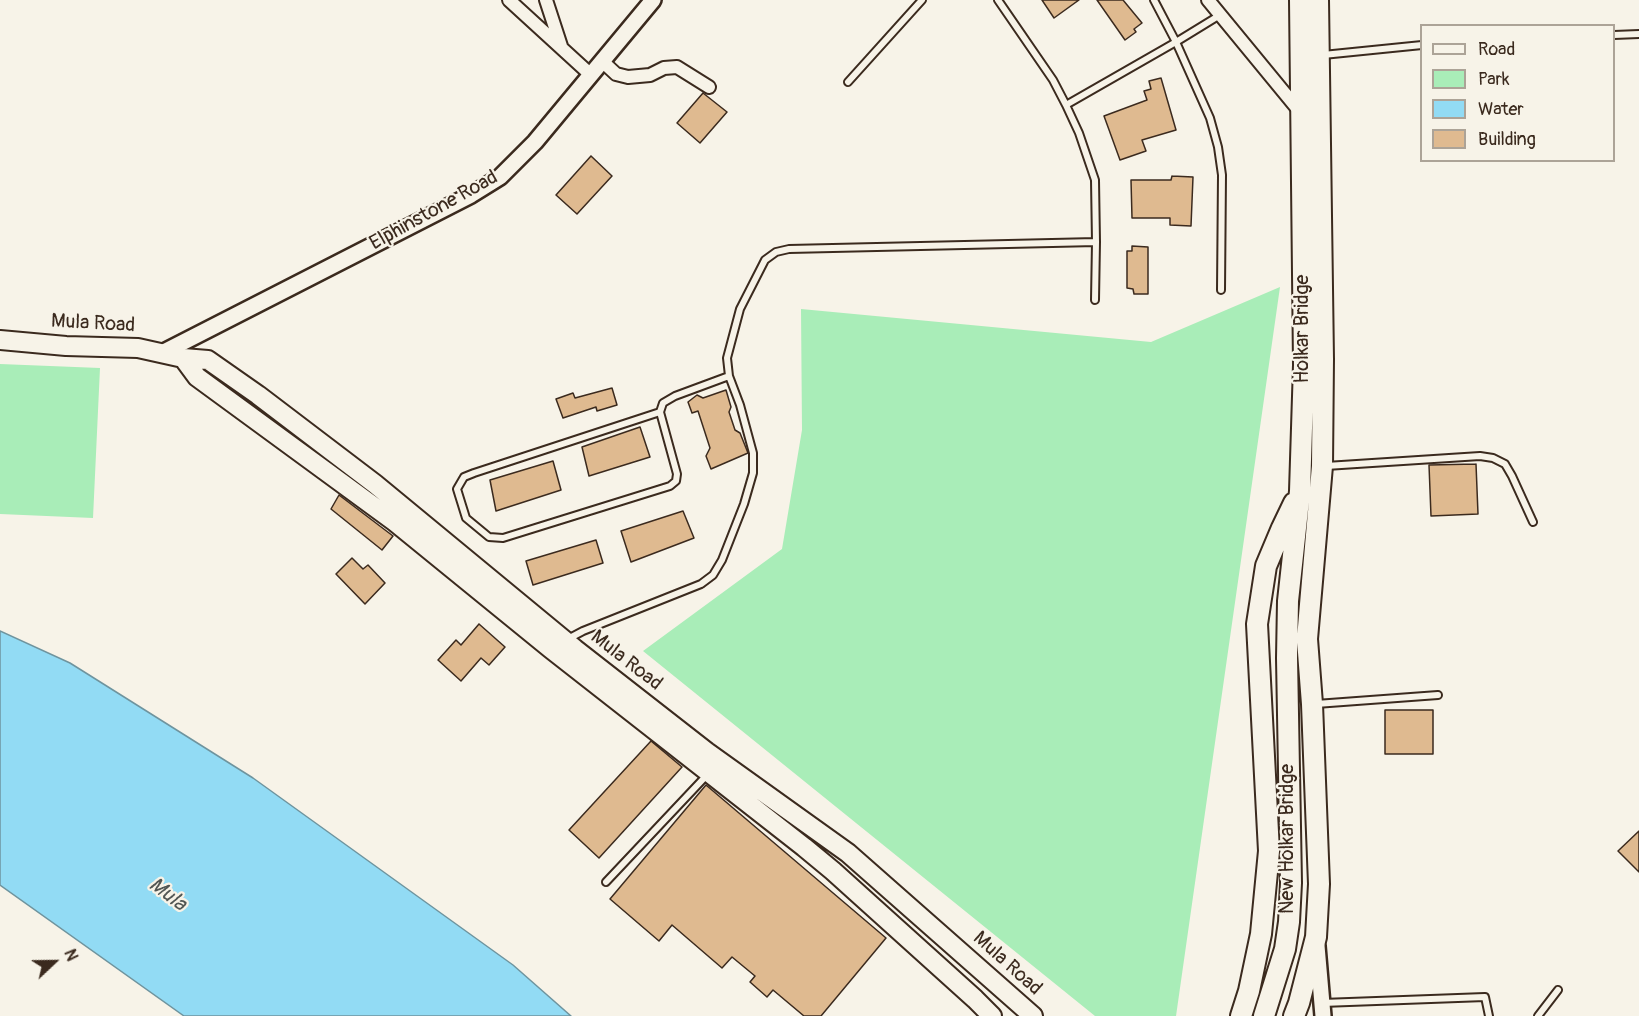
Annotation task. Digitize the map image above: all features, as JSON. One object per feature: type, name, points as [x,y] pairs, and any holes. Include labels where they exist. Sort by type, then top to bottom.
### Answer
[{"type":"main road","name":"Holkar Bridge","points":[[1287,658],[1288,601],[1300,491],[1310,115],[1300,0]]},
{"type":"main road","points":[[1294,1016],[1316,937],[1319,884],[1312,704],[1307,639],[1322,466],[1323,359],[1310,115],[1319,55],[1318,0]]},
{"type":"main road","name":"Mula Road","points":[[0,340],[66,346],[138,348],[183,358],[207,360],[258,395],[375,484],[430,541]]},
{"type":"main road","name":"Mula Road","points":[[183,358],[197,377],[333,477],[430,541],[558,645],[715,766],[992,1016]]},
{"type":"main road","points":[[333,477],[345,461]]},
{"type":"main road","points":[[1241,1016],[1249,991],[1261,934],[1269,850],[1257,624],[1266,566],[1300,491]]},
{"type":"main road","name":"New Holkar Bridge","points":[[1264,1016],[1285,949],[1289,922],[1291,884],[1287,658]]},
{"type":"main road","name":"Mula Road","points":[[715,766],[848,853],[1032,1016]]},
{"type":"main road","points":[[805,848],[818,832]]},
{"type":"street","points":[[509,0],[591,75]]},
{"type":"street","points":[[546,0],[561,48]]},
{"type":"street","name":"Elphinstone Road","points":[[162,353],[471,195],[500,177],[535,142],[653,0]]},
{"type":"street","points":[[1208,0],[1310,115]]},
{"type":"street","points":[[602,61],[616,74],[628,77],[650,75],[664,68],[677,67],[709,87]]},
{"type":"street","points":[[1316,937],[1323,1010]]},
{"type":"lane","points":[[848,82],[922,0]]},
{"type":"lane","points":[[998,0],[1053,80],[1079,133],[1095,180],[1095,300]]},
{"type":"lane","points":[[1154,0],[1176,42],[1210,118],[1218,147],[1222,184],[1221,290]]},
{"type":"lane","points":[[1066,105],[1220,15]]},
{"type":"lane","points":[[1615,35],[1639,34]]},
{"type":"lane","points":[[1319,55],[1420,45]]},
{"type":"lane","points":[[558,645],[583,631],[701,584],[712,575],[722,560],[744,504],[753,473],[753,453],[740,405],[729,376],[727,358],[740,309],[765,260],[776,252],[789,249],[1096,242]]},
{"type":"lane","points":[[660,412],[464,477],[457,489],[466,518],[489,537],[503,538],[670,486],[676,481],[677,474],[660,412],[663,403],[675,396],[729,376]]},
{"type":"lane","points":[[1322,466],[1480,456],[1493,458],[1505,464],[1533,522]]},
{"type":"lane","points":[[1312,704],[1438,695]]},
{"type":"lane","points":[[606,882],[715,766]]},
{"type":"lane","points":[[1538,1016],[1558,990]]},
{"type":"lane","points":[[1323,1010],[1485,997],[1489,1016]]},
{"type":"green space","points":[[1280,287],[1176,1016],[1095,1016],[643,651],[782,549],[802,430],[801,309],[1151,342]]},
{"type":"green space","points":[[0,364],[100,368],[93,518],[0,514]]},
{"type":"water","name":"Mula","points":[[0,631],[70,663],[253,778],[513,965],[571,1016],[184,1016],[0,885]]},
{"type":"building","points":[[1042,0],[1079,0],[1054,18]]},
{"type":"building","points":[[1097,0],[1123,0],[1142,23],[1134,29],[1136,32],[1125,40]]},
{"type":"building","points":[[1161,78],[1176,130],[1142,140],[1146,151],[1120,160],[1104,116],[1147,100],[1144,91],[1151,89],[1149,81]]},
{"type":"building","points":[[703,93],[727,112],[700,143],[677,123]]},
{"type":"building","points":[[591,156],[612,176],[577,214],[556,195]]},
{"type":"building","points":[[1172,176],[1193,177],[1191,226],[1170,225],[1170,218],[1132,218],[1131,180],[1171,180]]},
{"type":"building","points":[[1132,246],[1148,247],[1148,294],[1134,294],[1133,289],[1127,288],[1127,251],[1132,251]]},
{"type":"building","points":[[612,388],[617,405],[597,411],[596,407],[563,418],[556,399],[573,393],[575,398]]},
{"type":"building","points":[[726,390],[731,407],[729,412],[735,430],[740,433],[748,453],[711,469],[706,456],[710,448],[698,411],[692,413],[688,402],[697,395],[703,398]]},
{"type":"building","points":[[640,427],[650,457],[589,476],[582,447]]},
{"type":"building","points":[[553,461],[561,490],[496,511],[490,480]]},
{"type":"building","points":[[1476,464],[1478,514],[1431,516],[1429,465]]},
{"type":"building","points":[[339,495],[393,536],[382,550],[331,509]]},
{"type":"building","points":[[683,511],[694,538],[631,562],[621,531]]},
{"type":"building","points":[[596,540],[603,563],[533,585],[526,561]]},
{"type":"building","points":[[352,558],[363,569],[368,565],[385,583],[365,604],[336,574]]},
{"type":"building","points":[[479,624],[505,647],[489,665],[481,658],[461,681],[438,660],[456,640],[461,645]]},
{"type":"building","points":[[1385,710],[1433,710],[1433,754],[1385,754]]},
{"type":"building","points":[[651,741],[682,767],[599,858],[569,830]]},
{"type":"building","points":[[706,785],[886,938],[821,1016],[804,1016],[773,990],[767,997],[750,982],[755,976],[732,957],[722,968],[672,925],[659,941],[610,899]]},
{"type":"building","points":[[1639,831],[1639,872],[1618,851]]}]
